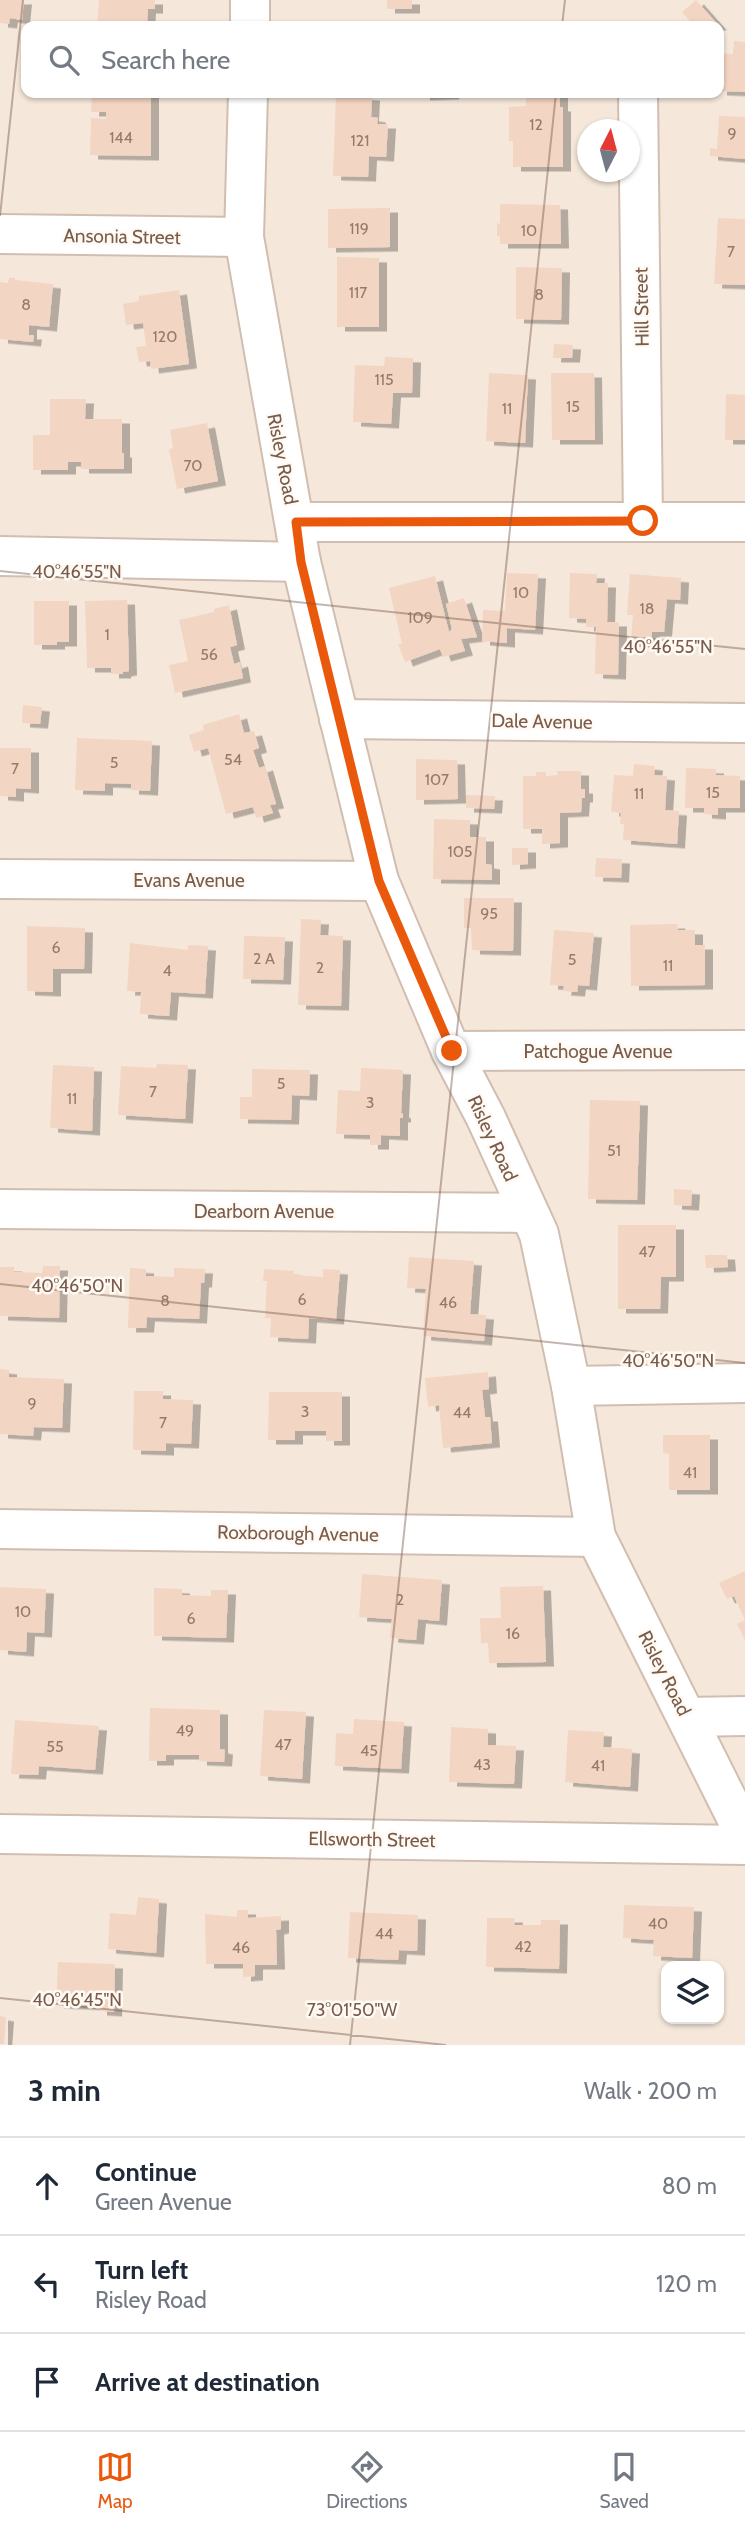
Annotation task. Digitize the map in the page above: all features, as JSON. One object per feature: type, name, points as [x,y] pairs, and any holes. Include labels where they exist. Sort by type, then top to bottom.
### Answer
[{"type":"street","points":[[250,0],[250,21]]},
{"type":"street","name":"Risley Road","points":[[248,98],[244,237],[301,562],[379,881],[452,1051],[486,1118],[538,1234],[570,1386],[596,1537],[745,1835]]},
{"type":"street","name":"Hill Street","points":[[639,98],[643,521]]},
{"type":"street","name":"Ansonia Street","points":[[0,234],[244,237]]},
{"type":"street","points":[[296,522],[745,522]]},
{"type":"street","points":[[0,556],[301,562]]},
{"type":"street","name":"Dale Avenue","points":[[339,719],[745,723]]},
{"type":"street","name":"Evans Avenue","points":[[0,879],[379,881]]},
{"type":"street","name":"Patchogue Avenue","points":[[452,1051],[745,1050]]},
{"type":"street","name":"Dearborn Avenue","points":[[0,1209],[527,1213]]},
{"type":"street","points":[[570,1386],[745,1383]]},
{"type":"street","name":"Roxborough Avenue","points":[[0,1529],[596,1537]]},
{"type":"street","points":[[687,1717],[745,1716]]},
{"type":"street","name":"Ellsworth Street","points":[[0,1834],[745,1845]]},
{"type":"shaded area","points":[[0,0],[745,0],[745,2045],[0,2045]]},
{"type":"building","points":[[0,0],[24,0],[22,20],[10,18],[9,24],[0,23]]},
{"type":"building","points":[[99,0],[155,0],[155,9],[148,9],[147,21],[97,21]]},
{"type":"building","points":[[387,0],[412,0],[412,9],[387,9]]},
{"type":"building","points":[[696,0],[715,21],[690,21],[682,12]]},
{"type":"building","points":[[734,41],[745,42],[745,92],[724,91],[724,53],[733,54]]},
{"type":"building","points":[[92,98],[151,98],[151,156],[90,155],[91,118],[106,119],[106,112],[91,112]]},
{"type":"building","points":[[336,98],[372,98],[371,117],[378,118],[377,124],[388,124],[386,157],[369,156],[368,177],[333,176]]},
{"type":"building","points":[[526,98],[560,98],[560,107],[563,107],[563,167],[513,167],[513,141],[509,141],[509,107],[526,106]]},
{"type":"building","points":[[719,116],[745,117],[745,159],[710,156],[710,148],[717,149]]},
{"type":"building","points":[[500,204],[560,205],[561,244],[500,244],[497,223],[500,224]]},
{"type":"building","points":[[390,208],[390,247],[328,248],[328,209]]},
{"type":"building","points":[[718,218],[745,219],[745,285],[714,284]]},
{"type":"building","points":[[337,257],[379,258],[379,327],[337,327]]},
{"type":"building","points":[[516,267],[562,268],[561,320],[516,319]]},
{"type":"building","points":[[9,278],[53,284],[49,327],[29,325],[29,335],[34,335],[33,342],[0,339],[0,282],[8,283]]},
{"type":"building","points":[[179,290],[189,364],[151,369],[150,361],[139,362],[136,347],[146,346],[143,323],[126,325],[123,304],[139,301],[139,296]]},
{"type":"building","points":[[554,344],[573,345],[572,358],[553,358]]},
{"type":"building","points":[[385,357],[413,358],[412,393],[393,393],[391,424],[353,422],[355,365],[384,366]]},
{"type":"building","points":[[489,373],[528,375],[525,443],[486,441]]},
{"type":"building","points":[[551,373],[594,373],[595,440],[552,440]]},
{"type":"building","points":[[726,394],[745,395],[745,440],[725,440]]},
{"type":"building","points":[[50,399],[86,399],[85,419],[122,419],[124,469],[81,469],[81,462],[68,462],[68,470],[33,470],[33,435],[50,435]]},
{"type":"building","points":[[207,423],[218,481],[177,489],[169,449],[173,448],[170,430]]},
{"type":"building","points":[[507,573],[538,574],[535,630],[507,628],[507,643],[482,641],[483,610],[505,611]]},
{"type":"building","points":[[570,573],[597,574],[596,583],[608,583],[607,622],[619,622],[618,675],[595,674],[596,627],[586,627],[586,619],[569,618]]},
{"type":"building","points":[[630,574],[681,578],[680,600],[667,599],[664,632],[652,632],[651,644],[631,642],[633,615],[627,615]]},
{"type":"building","points":[[435,576],[449,632],[452,629],[446,604],[464,598],[477,637],[461,639],[465,651],[443,657],[440,649],[405,662],[398,644],[402,644],[389,588]]},
{"type":"building","points":[[127,600],[129,671],[111,674],[111,668],[87,668],[85,601]]},
{"type":"building","points":[[34,601],[69,601],[69,642],[34,645]]},
{"type":"building","points":[[229,605],[237,645],[230,647],[234,664],[240,662],[243,678],[175,693],[169,665],[188,661],[179,620],[214,612],[214,609]]},
{"type":"building","points":[[23,705],[42,707],[40,724],[22,723]]},
{"type":"building","points":[[239,714],[244,733],[254,731],[259,748],[253,750],[259,768],[265,766],[276,804],[270,805],[273,813],[256,818],[253,807],[226,814],[208,748],[194,752],[189,735],[204,730],[203,725]]},
{"type":"building","points":[[77,738],[152,741],[150,791],[131,790],[131,784],[105,783],[105,791],[75,790]]},
{"type":"building","points":[[0,748],[31,748],[31,789],[16,788],[16,797],[0,796]]},
{"type":"building","points":[[416,759],[457,760],[458,799],[416,800]]},
{"type":"building","points":[[634,764],[655,766],[654,775],[667,776],[665,810],[679,811],[677,844],[623,840],[624,824],[620,824],[621,813],[611,812],[614,775],[633,776]]},
{"type":"building","points":[[686,768],[716,769],[716,775],[740,776],[740,808],[718,808],[718,815],[704,814],[704,808],[685,808]]},
{"type":"building","points":[[557,771],[581,771],[581,789],[585,789],[585,798],[582,798],[581,812],[560,813],[560,843],[542,844],[542,829],[523,829],[523,776],[536,776],[536,772],[546,772],[546,776],[558,775]]},
{"type":"building","points":[[466,795],[495,796],[494,809],[466,808]]},
{"type":"building","points":[[434,819],[470,820],[470,837],[486,837],[486,864],[492,865],[492,880],[433,879]]},
{"type":"building","points":[[512,848],[528,848],[528,864],[512,865]]},
{"type":"building","points":[[596,858],[622,859],[621,878],[595,877]]},
{"type":"building","points":[[464,898],[514,898],[513,951],[472,950],[471,928],[464,928]]},
{"type":"building","points":[[301,919],[321,920],[320,935],[343,936],[341,1006],[298,1005]]},
{"type":"building","points":[[677,924],[678,930],[695,930],[695,945],[705,945],[705,985],[631,986],[630,925]]},
{"type":"building","points":[[27,926],[85,928],[84,969],[53,969],[53,992],[27,991]]},
{"type":"building","points":[[554,930],[594,933],[589,986],[578,985],[577,992],[563,991],[564,986],[550,985]]},
{"type":"building","points":[[244,936],[285,937],[283,980],[243,979]]},
{"type":"building","points":[[130,943],[188,950],[188,945],[208,946],[205,994],[171,992],[169,1016],[140,1014],[141,992],[127,991]]},
{"type":"building","points":[[157,1064],[188,1065],[185,1119],[118,1115],[121,1066],[156,1068]]},
{"type":"building","points":[[53,1065],[94,1067],[92,1131],[50,1128]]},
{"type":"building","points":[[361,1068],[403,1070],[403,1118],[400,1118],[400,1136],[381,1135],[381,1145],[370,1145],[370,1135],[336,1134],[338,1090],[360,1091]]},
{"type":"building","points":[[252,1069],[310,1070],[309,1096],[292,1095],[291,1120],[240,1119],[240,1097],[252,1097]]},
{"type":"building","points":[[590,1100],[640,1101],[637,1200],[588,1199]]},
{"type":"building","points":[[674,1189],[692,1190],[691,1206],[674,1205]]},
{"type":"building","points":[[618,1225],[676,1225],[676,1277],[661,1277],[660,1309],[618,1309]]},
{"type":"building","points":[[705,1255],[727,1255],[728,1267],[706,1268]]},
{"type":"building","points":[[409,1257],[474,1261],[470,1314],[486,1315],[484,1341],[423,1336],[426,1289],[407,1288]]},
{"type":"building","points":[[43,1266],[60,1266],[59,1318],[0,1316],[0,1267],[14,1267],[14,1272],[42,1273]]},
{"type":"building","points":[[130,1268],[146,1269],[146,1276],[174,1277],[174,1268],[205,1269],[204,1283],[201,1283],[199,1319],[147,1317],[146,1328],[128,1328]]},
{"type":"building","points":[[264,1269],[323,1277],[323,1269],[340,1270],[336,1320],[309,1318],[308,1339],[270,1337],[271,1318],[265,1318],[267,1281],[263,1281]]},
{"type":"building","points":[[0,1369],[9,1370],[9,1377],[64,1379],[62,1428],[34,1427],[33,1436],[0,1434]]},
{"type":"building","points":[[488,1372],[489,1389],[482,1390],[485,1417],[490,1417],[492,1443],[443,1448],[439,1405],[428,1407],[425,1378]]},
{"type":"building","points":[[134,1391],[163,1391],[163,1399],[193,1400],[191,1444],[166,1443],[166,1451],[133,1450]]},
{"type":"building","points":[[269,1392],[342,1392],[342,1441],[326,1441],[326,1431],[295,1431],[295,1440],[268,1440]]},
{"type":"building","points":[[663,1435],[710,1435],[710,1490],[669,1490],[669,1454],[663,1453]]},
{"type":"building","points":[[745,1571],[745,1620],[734,1596],[727,1599],[719,1583]]},
{"type":"building","points":[[362,1574],[442,1580],[439,1621],[418,1619],[416,1640],[390,1638],[392,1619],[359,1617]]},
{"type":"building","points":[[543,1586],[546,1662],[489,1663],[488,1643],[481,1643],[480,1618],[501,1618],[500,1587]]},
{"type":"building","points":[[0,1587],[46,1589],[44,1633],[27,1632],[26,1652],[0,1650]]},
{"type":"building","points":[[154,1588],[182,1589],[182,1595],[211,1596],[211,1590],[228,1590],[226,1638],[154,1636]]},
{"type":"building","points":[[745,1620],[745,1640],[737,1624]]},
{"type":"building","points":[[150,1708],[220,1710],[220,1749],[225,1750],[224,1762],[199,1761],[199,1755],[166,1755],[166,1761],[149,1761]]},
{"type":"building","points":[[264,1710],[306,1712],[302,1779],[260,1776]]},
{"type":"building","points":[[354,1719],[404,1722],[401,1769],[335,1766],[336,1733],[353,1734]]},
{"type":"building","points":[[15,1720],[99,1726],[95,1770],[39,1766],[38,1775],[11,1774]]},
{"type":"building","points":[[451,1727],[488,1729],[488,1745],[516,1746],[514,1784],[449,1782]]},
{"type":"building","points":[[568,1730],[604,1732],[603,1747],[632,1749],[630,1787],[565,1782]]},
{"type":"building","points":[[138,1897],[159,1899],[156,1953],[108,1949],[110,1913],[136,1915]]},
{"type":"building","points":[[624,1905],[694,1907],[692,1958],[653,1956],[654,1940],[623,1938]]},
{"type":"building","points":[[237,1910],[248,1910],[248,1918],[281,1916],[281,1929],[276,1930],[277,1965],[255,1965],[255,1976],[243,1977],[243,1964],[206,1964],[205,1914],[237,1917]]},
{"type":"building","points":[[350,1912],[418,1915],[417,1951],[399,1950],[398,1960],[348,1958]]},
{"type":"building","points":[[487,1918],[515,1918],[514,1925],[541,1925],[541,1920],[560,1920],[559,1969],[486,1967]]},
{"type":"building","points":[[58,1962],[115,1964],[114,2012],[99,2011],[99,2006],[56,2004]]},
{"type":"building","points":[[0,2016],[6,2017],[4,2044],[0,2044]]},
{"type":"route","points":[[452,1051],[379,881],[301,562],[296,522],[643,521]]}]
